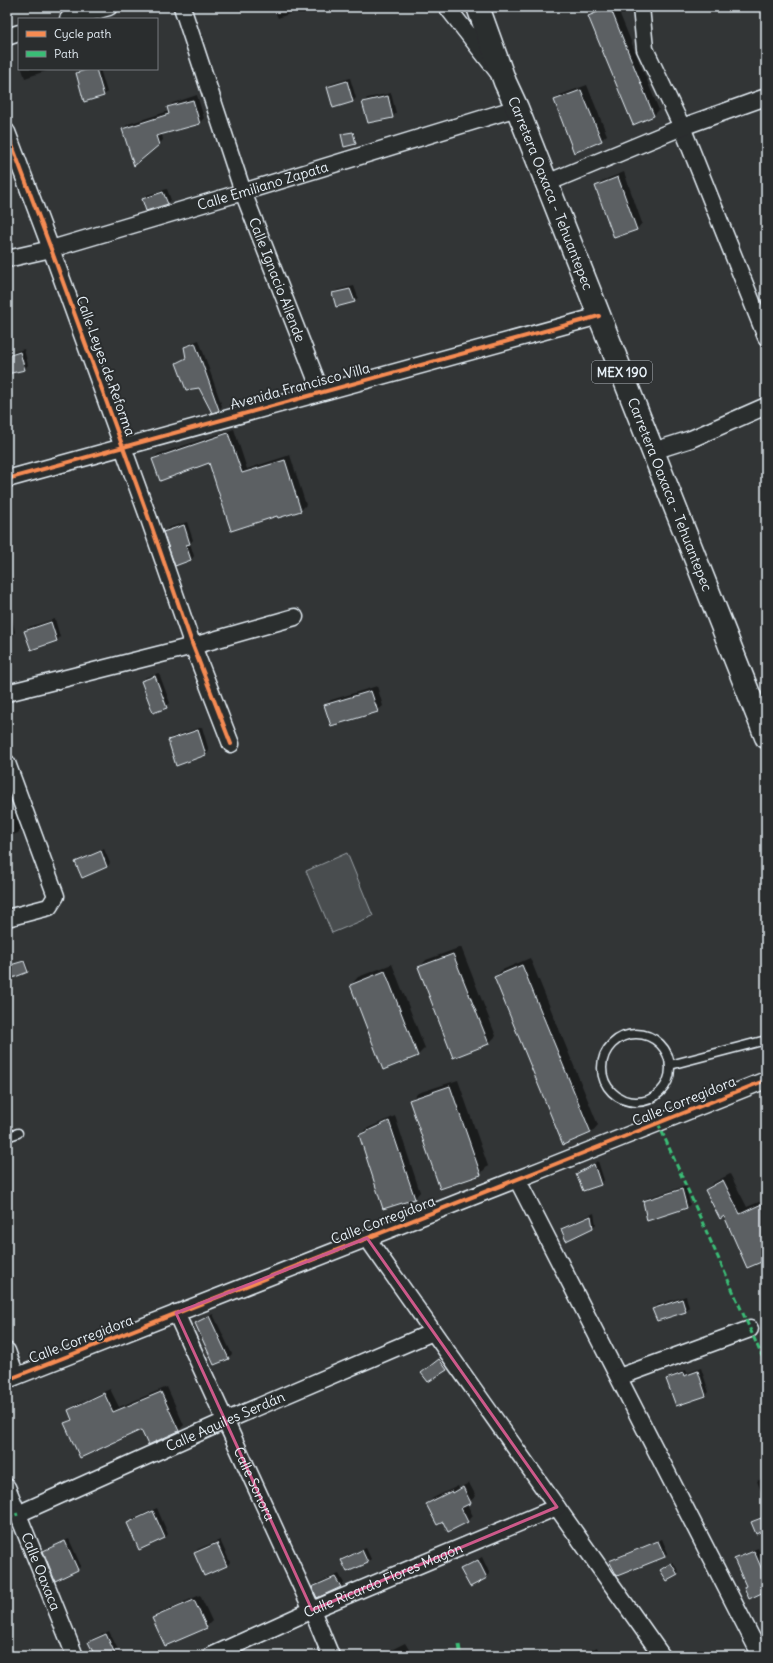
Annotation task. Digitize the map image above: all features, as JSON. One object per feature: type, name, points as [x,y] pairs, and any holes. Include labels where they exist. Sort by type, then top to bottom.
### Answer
[{"type":"main road","name":"Carretera Oaxaca - Tehuantepec","points":[[478,7],[505,82],[517,108],[653,451],[762,711],[766,737]]},
{"type":"street","points":[[71,18],[109,7]]},
{"type":"street","name":"Calle Ignacio Allende","points":[[182,7],[243,192],[321,392]]},
{"type":"street","points":[[447,7],[505,82]]},
{"type":"street","points":[[641,7],[645,49],[682,127],[766,337]]},
{"type":"street","points":[[7,37],[18,33]]},
{"type":"street","points":[[547,183],[682,127],[766,97]]},
{"type":"street","name":"Calle Emiliano Zapata","points":[[7,259],[51,249],[517,108]]},
{"type":"street","name":"Calle Leyes de Reforma","points":[[7,132],[123,446],[193,646],[230,744]]},
{"type":"street","name":"Avenida Francisco Villa","points":[[7,478],[599,316]]},
{"type":"street","points":[[653,451],[691,439],[766,406]]},
{"type":"street","points":[[7,693],[193,646],[295,617]]},
{"type":"street","points":[[7,763],[56,896],[49,907],[7,918]]},
{"type":"street","name":"Calle Corregidora","points":[[12,1378],[517,1180],[766,1080]]},
{"type":"street","points":[[517,1180],[761,1656]]},
{"type":"street","points":[[367,1238],[662,1656]]},
{"type":"street","name":"Calle Sonora","points":[[176,1313],[312,1610],[330,1656]]},
{"type":"street","points":[[619,1377],[750,1329]]},
{"type":"street","name":"Calle Aquiles Serdán","points":[[18,1514],[225,1421],[433,1332]]},
{"type":"street","points":[[7,1351],[12,1378]]},
{"type":"street","name":"Calle Oaxaca","points":[[7,1486],[75,1656]]},
{"type":"street","name":"Calle Ricardo Flores Magón","points":[[210,1656],[312,1610],[557,1507]]},
{"type":"lane","points":[[627,1034],[650,1036],[664,1048],[670,1065],[669,1076],[665,1086],[658,1094],[649,1100],[638,1102],[628,1101],[618,1097],[610,1090],[604,1080],[602,1070],[603,1058],[608,1048],[616,1040],[627,1034]]},
{"type":"lane","points":[[670,1065],[766,1040]]},
{"type":"lane","points":[[7,1137],[18,1133]]},
{"type":"highlighted area","points":[[367,1238],[557,1507],[312,1610],[176,1313]]},
{"type":"shaded area","points":[[347,853],[373,916],[332,933],[306,871]]},
{"type":"building","points":[[610,7],[654,116],[633,125],[588,16]]},
{"type":"building","points":[[86,70],[96,70],[104,96],[84,102],[76,73]]},
{"type":"building","points":[[347,81],[353,102],[333,108],[327,87]]},
{"type":"building","points":[[581,90],[602,141],[574,153],[554,100]]},
{"type":"building","points":[[388,96],[393,118],[368,123],[362,102]]},
{"type":"building","points":[[193,100],[200,124],[156,136],[159,145],[134,166],[122,129],[169,114],[167,107]]},
{"type":"building","points":[[353,132],[356,144],[344,147],[341,134]]},
{"type":"building","points":[[618,177],[637,230],[614,238],[595,186]]},
{"type":"building","points":[[163,192],[168,204],[146,211],[142,199]]},
{"type":"building","points":[[350,289],[355,302],[336,307],[332,293]]},
{"type":"building","points":[[195,343],[219,410],[212,413],[199,388],[186,390],[176,363],[186,358],[184,347]]},
{"type":"building","points":[[20,352],[25,370],[7,374],[7,356]]},
{"type":"building","points":[[228,433],[242,473],[285,460],[301,511],[278,518],[277,516],[231,531],[209,463],[160,481],[152,459]]},
{"type":"building","points":[[184,525],[190,544],[186,545],[191,560],[175,566],[163,532]]},
{"type":"building","points":[[51,622],[57,641],[31,650],[24,631]]},
{"type":"building","points":[[155,676],[167,708],[153,713],[141,681]]},
{"type":"building","points":[[371,691],[378,712],[331,726],[324,705]]},
{"type":"building","points":[[198,730],[206,755],[176,766],[168,740]]},
{"type":"building","points":[[101,851],[107,867],[82,878],[75,862]]},
{"type":"building","points":[[453,954],[489,1044],[453,1058],[418,967]]},
{"type":"building","points":[[24,961],[28,972],[10,979],[7,966]]},
{"type":"building","points":[[522,965],[591,1133],[563,1145],[494,977]]},
{"type":"building","points":[[385,971],[418,1056],[383,1070],[350,985]]},
{"type":"building","points":[[450,1086],[481,1175],[440,1189],[409,1100]]},
{"type":"building","points":[[389,1121],[415,1199],[383,1209],[359,1135]]},
{"type":"building","points":[[594,1164],[601,1185],[583,1191],[576,1174]]},
{"type":"building","points":[[723,1180],[740,1214],[766,1202],[766,1260],[747,1268],[724,1216],[720,1219],[705,1190]]},
{"type":"building","points":[[682,1189],[687,1208],[647,1221],[643,1201]]},
{"type":"building","points":[[591,1216],[593,1228],[566,1241],[561,1229]]},
{"type":"building","points":[[682,1299],[686,1312],[657,1321],[652,1309]]},
{"type":"building","points":[[209,1316],[229,1359],[214,1365],[195,1323]]},
{"type":"building","points":[[439,1359],[447,1370],[428,1382],[421,1373]]},
{"type":"building","points":[[698,1371],[706,1396],[676,1406],[666,1379],[683,1373],[684,1376]]},
{"type":"building","points":[[161,1392],[179,1431],[148,1445],[141,1430],[80,1458],[64,1423],[72,1420],[68,1410],[104,1393],[113,1412]]},
{"type":"building","points":[[463,1487],[471,1503],[461,1508],[468,1522],[448,1532],[443,1522],[437,1525],[426,1504],[452,1491],[453,1493]]},
{"type":"building","points":[[153,1511],[165,1538],[139,1550],[127,1523]]},
{"type":"building","points":[[766,1516],[766,1529],[756,1534],[751,1522]]},
{"type":"building","points":[[65,1541],[78,1570],[55,1581],[43,1551]]},
{"type":"building","points":[[658,1541],[665,1557],[617,1576],[609,1561]]},
{"type":"building","points":[[217,1543],[227,1566],[204,1576],[194,1553]]},
{"type":"building","points":[[362,1550],[368,1563],[347,1572],[341,1560]]},
{"type":"building","points":[[754,1551],[766,1579],[766,1591],[749,1599],[744,1587],[746,1586],[734,1559]]},
{"type":"building","points":[[478,1560],[487,1578],[470,1587],[460,1569]]},
{"type":"building","points":[[671,1563],[678,1575],[667,1581],[660,1570]]},
{"type":"building","points":[[335,1577],[341,1587],[317,1598],[312,1587]]},
{"type":"building","points":[[194,1600],[207,1628],[165,1646],[152,1618]]},
{"type":"building","points":[[106,1634],[116,1656],[95,1656],[88,1642]]},
{"type":"marked path","points":[[658,1123],[766,1365]]},
{"type":"marked path","points":[[7,1518],[18,1514]]},
{"type":"marked path","points":[[459,1645],[461,1656]]},
{"type":"cycle path","points":[[7,132],[149,519],[193,646],[231,744]]},
{"type":"cycle path","points":[[7,479],[599,316]]},
{"type":"cycle path","points":[[7,1380],[766,1080]]}]
